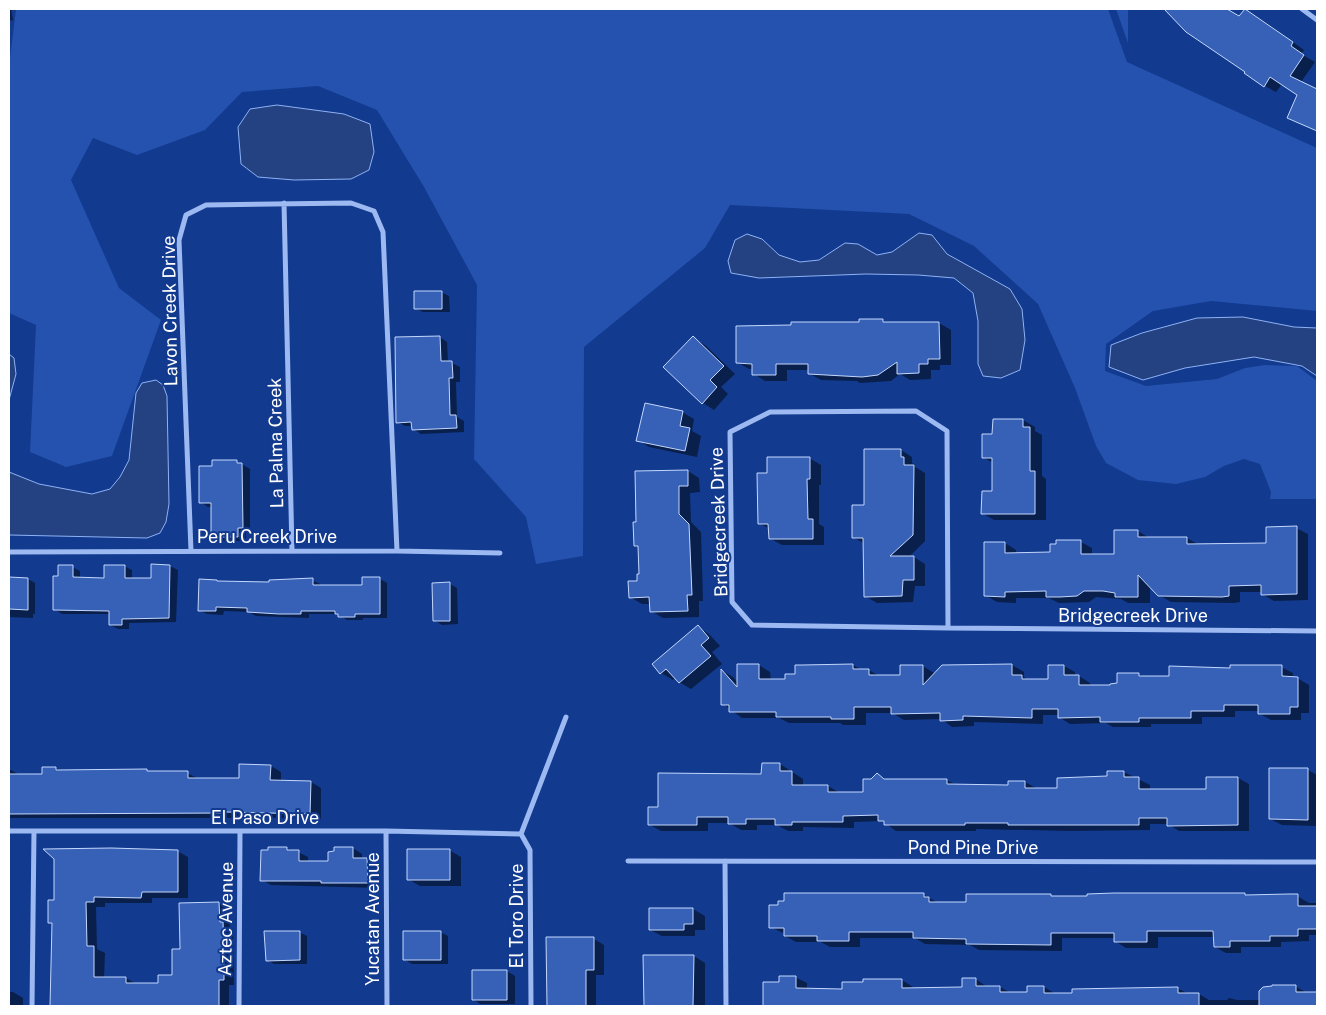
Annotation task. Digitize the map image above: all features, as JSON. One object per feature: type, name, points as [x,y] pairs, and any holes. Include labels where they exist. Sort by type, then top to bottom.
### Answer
[{"type":"street","points":[[1302,9],[1317,20]]},
{"type":"street","name":"La Palma Creek","points":[[284,203],[292,551]]},
{"type":"street","name":"Lavon Creek Drive","points":[[192,551],[179,240],[186,215],[206,204],[351,203],[374,212],[384,232],[396,551]]},
{"type":"street","name":"Bridgecreek Drive","points":[[948,628],[947,431],[916,411],[907,411],[770,412],[730,432],[732,602],[752,625],[948,628],[1317,631]]},
{"type":"street","name":"Peru Creek Drive","points":[[9,552],[396,551],[500,553]]},
{"type":"street","points":[[521,834],[566,717]]},
{"type":"street","name":"El Paso Drive","points":[[9,831],[386,831],[521,834]]},
{"type":"street","points":[[32,1006],[34,831]]},
{"type":"street","name":"Yucatan Avenue","points":[[386,831],[387,1006]]},
{"type":"street","name":"Aztec Avenue","points":[[239,1006],[240,832]]},
{"type":"street","name":"El Toro Drive","points":[[521,834],[530,850],[531,1006]]},
{"type":"street","name":"Pond Pine Drive","points":[[628,861],[1317,862]]},
{"type":"street","points":[[725,861],[726,1006]]},
{"type":"shaded area","points":[[16,9],[1108,9],[1127,62],[1317,148],[1317,311],[1211,301],[1153,311],[1106,344],[1105,371],[1146,386],[1217,379],[1245,368],[1265,365],[1297,366],[1317,381],[1317,499],[1270,499],[1271,492],[1260,464],[1244,459],[1224,466],[1205,477],[1176,484],[1138,480],[1106,463],[1096,446],[1075,388],[1038,304],[974,246],[909,214],[730,205],[705,248],[584,347],[583,556],[536,564],[526,517],[474,459],[477,285],[424,187],[377,110],[318,86],[242,92],[205,130],[137,155],[93,138],[71,180],[119,288],[161,320],[112,456],[66,467],[30,452],[36,325],[9,313],[9,66]]},
{"type":"shaded area","points":[[1116,9],[1128,9],[1128,43]]},
{"type":"shaded area","points":[[277,105],[344,114],[370,124],[374,152],[369,170],[351,179],[294,180],[258,177],[241,164],[238,127],[250,109]]},
{"type":"shaded area","points":[[919,233],[932,235],[947,254],[1010,289],[1022,309],[1025,340],[1020,370],[1001,378],[983,376],[978,364],[978,321],[973,293],[954,278],[866,274],[759,278],[731,273],[728,261],[735,240],[747,234],[762,239],[779,255],[800,262],[819,260],[845,243],[858,244],[877,255],[892,252]]},
{"type":"shaded area","points":[[1243,317],[1294,327],[1317,328],[1317,376],[1302,366],[1254,357],[1185,368],[1143,380],[1109,367],[1111,345],[1142,333],[1197,318]]},
{"type":"shaded area","points":[[9,354],[14,358],[16,374],[9,400]]},
{"type":"shaded area","points":[[156,380],[163,385],[167,396],[169,504],[166,522],[160,533],[147,538],[9,535],[9,472],[39,484],[92,494],[110,489],[120,477],[129,460],[136,393],[142,383]]},
{"type":"building","points":[[1164,9],[1227,9],[1239,16],[1245,9],[1293,42],[1291,46],[1304,55],[1290,76],[1317,89],[1317,131],[1287,118],[1297,95],[1270,77],[1264,87],[1186,32]]},
{"type":"building","points":[[414,291],[442,291],[442,309],[414,309]]},
{"type":"building","points":[[859,319],[883,319],[883,322],[939,322],[940,359],[928,359],[928,364],[919,364],[919,373],[897,374],[897,362],[878,375],[862,377],[808,374],[808,364],[776,364],[776,375],[752,375],[752,364],[736,363],[736,326],[791,325],[791,322],[859,322]]},
{"type":"building","points":[[440,336],[441,361],[452,361],[453,378],[449,378],[450,415],[456,415],[457,428],[412,430],[411,422],[396,423],[395,337]]},
{"type":"building","points":[[693,336],[724,366],[710,380],[717,387],[702,404],[663,367]]},
{"type":"building","points":[[645,403],[683,411],[680,426],[690,428],[685,451],[636,441]]},
{"type":"building","points":[[993,419],[1023,419],[1023,427],[1030,427],[1030,471],[1035,471],[1035,514],[981,514],[982,491],[992,491],[992,458],[982,458],[982,434],[992,434]]},
{"type":"building","points":[[864,449],[901,449],[904,465],[914,465],[913,535],[890,556],[914,556],[914,580],[903,580],[902,596],[864,597],[863,538],[852,538],[852,505],[864,505]]},
{"type":"building","points":[[767,457],[810,457],[810,479],[807,479],[808,519],[813,519],[813,539],[769,539],[768,524],[758,524],[757,473],[767,473]]},
{"type":"building","points":[[212,460],[237,460],[237,463],[242,463],[243,528],[238,528],[238,537],[211,537],[211,503],[199,503],[199,466],[212,466]]},
{"type":"building","points":[[688,470],[688,486],[679,486],[679,514],[689,524],[692,595],[687,595],[688,611],[650,612],[649,597],[629,598],[628,581],[637,581],[637,574],[639,574],[638,546],[634,546],[633,522],[636,522],[635,471]]},
{"type":"building","points":[[1297,526],[1297,594],[1261,595],[1261,585],[1229,586],[1229,596],[1222,597],[1158,596],[1138,575],[1138,597],[1115,597],[1115,593],[1103,591],[1084,591],[1077,596],[1060,597],[1046,597],[1046,591],[1005,592],[1005,597],[984,596],[984,542],[1005,542],[1005,553],[1050,552],[1050,544],[1056,544],[1056,540],[1081,540],[1081,554],[1114,554],[1114,530],[1138,530],[1138,537],[1187,537],[1187,544],[1266,543],[1266,527]]},
{"type":"building","points":[[151,564],[170,565],[169,618],[122,619],[122,625],[109,625],[109,611],[53,610],[53,576],[58,576],[58,565],[73,565],[73,577],[104,578],[104,565],[125,565],[125,578],[151,578]]},
{"type":"building","points":[[9,577],[28,578],[28,610],[9,609]]},
{"type":"building","points":[[362,577],[380,577],[380,614],[355,614],[355,617],[338,617],[335,611],[301,611],[301,614],[279,614],[247,612],[247,608],[216,607],[216,611],[198,611],[199,579],[269,582],[269,580],[313,578],[313,585],[362,585]]},
{"type":"building","points":[[450,582],[450,621],[433,621],[432,583]]},
{"type":"building","points":[[698,625],[709,638],[701,645],[711,656],[679,683],[666,669],[660,674],[652,664]]},
{"type":"building","points":[[737,664],[759,664],[759,679],[785,679],[785,674],[795,674],[795,665],[853,664],[853,669],[869,669],[869,675],[900,675],[900,665],[923,665],[923,685],[942,665],[1012,664],[1012,675],[1022,675],[1022,679],[1048,679],[1048,665],[1064,665],[1064,675],[1079,675],[1079,685],[1110,685],[1117,683],[1117,673],[1139,673],[1139,676],[1169,676],[1169,666],[1230,668],[1230,665],[1282,665],[1282,676],[1298,677],[1298,707],[1290,707],[1290,714],[1258,714],[1258,705],[1224,705],[1224,711],[1191,711],[1191,718],[1139,718],[1139,722],[1100,722],[1100,717],[1058,718],[1058,709],[1032,709],[1032,718],[963,716],[963,720],[940,721],[940,713],[891,714],[891,707],[854,707],[854,719],[776,717],[776,712],[729,712],[729,705],[721,705],[721,669],[737,687]]},
{"type":"building","points":[[762,763],[780,763],[780,771],[792,771],[792,785],[828,785],[828,792],[863,792],[863,779],[871,779],[877,773],[884,779],[947,779],[947,784],[1008,785],[1008,781],[1025,781],[1025,788],[1057,788],[1057,778],[1107,776],[1107,771],[1124,771],[1124,777],[1139,777],[1139,789],[1206,789],[1206,777],[1238,777],[1238,825],[1167,826],[1167,818],[1139,818],[1139,825],[1008,825],[1008,823],[965,823],[965,825],[884,825],[884,821],[878,821],[878,815],[843,816],[843,822],[792,822],[792,825],[775,825],[775,819],[746,819],[746,824],[728,824],[728,817],[697,817],[697,825],[648,825],[648,807],[658,807],[658,773],[761,774]]},
{"type":"building","points":[[239,764],[271,765],[270,780],[311,781],[310,814],[226,812],[9,814],[9,774],[42,774],[42,767],[56,767],[56,770],[147,769],[147,771],[188,771],[188,778],[239,778]]},
{"type":"building","points":[[1269,768],[1308,768],[1308,820],[1269,819]]},
{"type":"building","points":[[268,847],[287,847],[287,850],[299,850],[299,861],[328,861],[328,852],[334,851],[334,847],[353,847],[353,858],[367,858],[368,883],[260,881],[261,850],[268,850]]},
{"type":"building","points":[[111,848],[178,850],[178,892],[142,892],[141,898],[94,897],[94,902],[86,902],[87,946],[94,946],[94,977],[126,977],[126,983],[158,983],[158,975],[172,975],[172,949],[180,949],[179,903],[219,902],[220,922],[223,922],[224,980],[219,980],[219,1006],[50,1006],[52,923],[48,923],[48,900],[54,900],[54,859],[43,849]]},
{"type":"building","points":[[407,849],[450,849],[450,880],[407,880]]},
{"type":"building","points":[[784,893],[924,893],[924,897],[929,897],[929,902],[966,902],[966,894],[1087,896],[1087,894],[1114,893],[1298,894],[1298,906],[1317,906],[1317,929],[1298,929],[1298,936],[1270,936],[1270,941],[1230,941],[1230,947],[1214,947],[1213,931],[1147,931],[1147,942],[1114,942],[1114,933],[1051,933],[1051,945],[966,944],[966,939],[913,938],[913,932],[849,932],[849,941],[817,941],[817,936],[784,936],[784,928],[769,928],[769,905],[778,905],[778,901],[784,901]]},
{"type":"building","points":[[649,908],[693,908],[693,924],[684,924],[684,930],[649,930]]},
{"type":"building","points":[[264,931],[300,931],[300,960],[266,961]]},
{"type":"building","points":[[403,931],[441,931],[441,960],[403,960]]},
{"type":"building","points":[[546,937],[594,937],[594,970],[586,970],[586,1006],[547,1006]]},
{"type":"building","points":[[643,955],[694,955],[693,1006],[644,1006]]},
{"type":"building","points":[[472,970],[507,970],[507,1000],[472,1000]]},
{"type":"building","points":[[779,976],[796,976],[796,988],[842,989],[842,982],[863,982],[863,979],[902,979],[902,988],[962,987],[962,978],[976,978],[976,986],[1000,986],[1000,992],[1027,992],[1027,986],[1044,986],[1044,993],[1072,993],[1072,989],[1178,987],[1178,993],[1199,993],[1199,1006],[763,1006],[763,982],[779,982]]},
{"type":"building","points":[[1296,985],[1296,992],[1317,992],[1317,1006],[1259,1006],[1259,991],[1263,987]]}]
